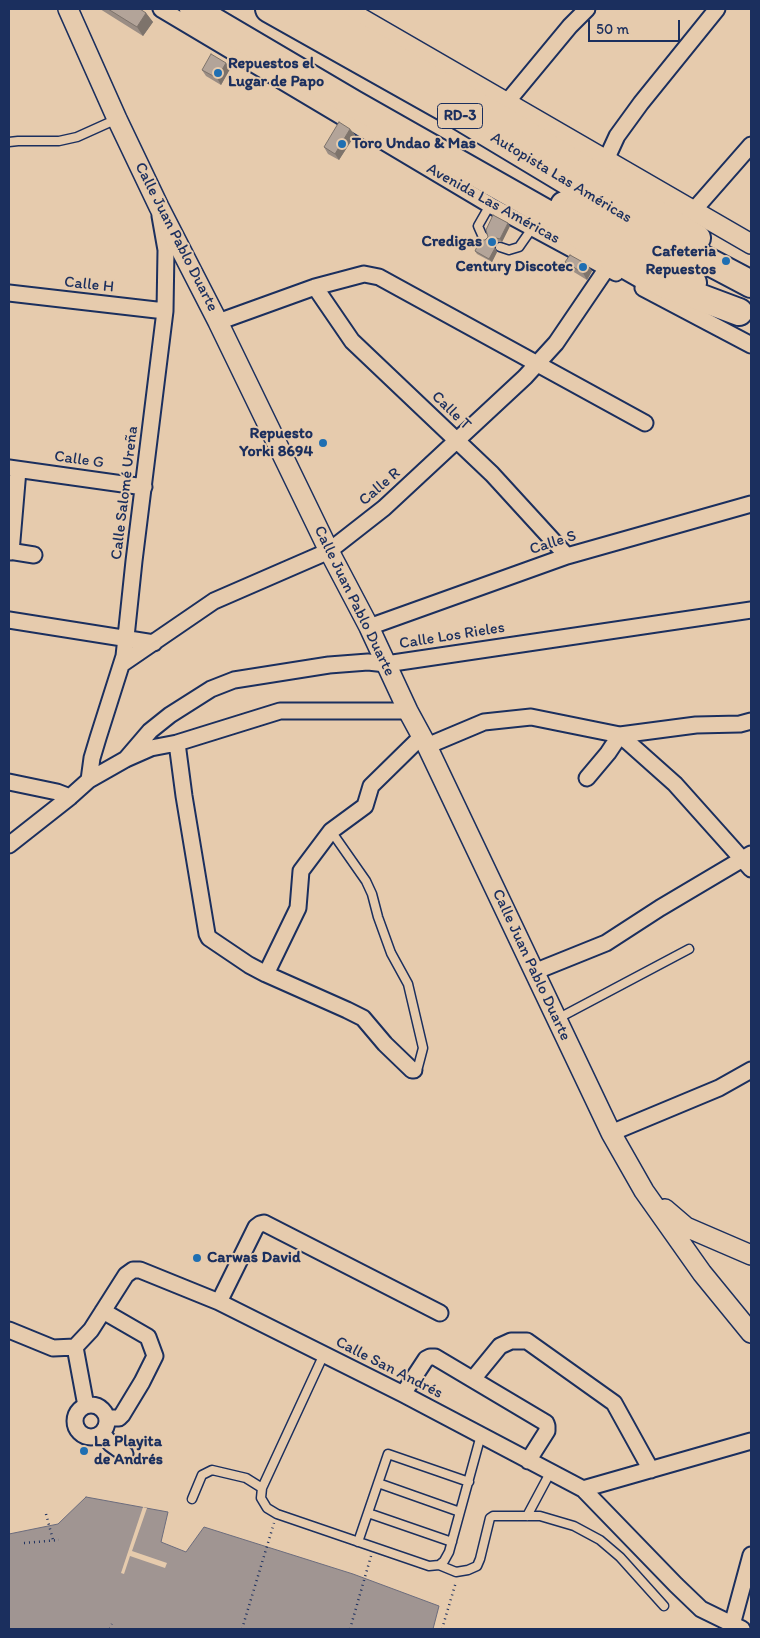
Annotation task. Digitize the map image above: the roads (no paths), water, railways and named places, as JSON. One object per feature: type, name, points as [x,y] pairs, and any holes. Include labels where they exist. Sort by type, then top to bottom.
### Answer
[{"type":"highway","points":[[193,9],[354,104],[555,218],[614,258],[648,278],[745,316]]},
{"type":"highway","name":"Autopista Las Américas","points":[[221,9],[642,238],[751,284]]},
{"type":"highway","name":"Autopista Las Américas","points":[[269,9],[454,113],[642,238],[745,316]]},
{"type":"highway","points":[[310,9],[518,128],[730,258],[751,275]]},
{"type":"street","name":"Calle Juan Pablo Duarte","points":[[68,9],[159,207],[218,322],[328,551],[369,627],[611,1133],[644,1191],[702,1273],[751,1333]]},
{"type":"street","name":"Avenida Las Américas","points":[[162,9],[490,205],[751,345]]},
{"type":"street","points":[[345,9],[751,244]]},
{"type":"street","points":[[507,102],[570,26],[587,9]]},
{"type":"street","points":[[606,160],[617,136],[636,109],[717,9]]},
{"type":"street","points":[[694,210],[751,145]]},
{"type":"street","name":"Calle Salomé Ureña","points":[[89,780],[92,758],[122,664],[126,638],[165,311],[166,250],[159,207]]},
{"type":"street","name":"Calle R","points":[[122,664],[214,601],[328,551],[384,508],[526,377],[556,342],[606,268]]},
{"type":"street","points":[[218,322],[315,287],[364,274],[379,277],[536,365],[645,423]]},
{"type":"street","name":"Calle T","points":[[315,287],[352,341],[492,474],[567,556]]},
{"type":"street","name":"Calle H","points":[[9,293],[165,311]]},
{"type":"street","points":[[13,469],[10,552],[34,555]]},
{"type":"street","name":"Calle G","points":[[13,469],[144,487]]},
{"type":"street","name":"Calle S","points":[[369,627],[567,556],[751,504]]},
{"type":"street","points":[[748,610],[751,625]]},
{"type":"street","name":"Calle Los Rieles","points":[[126,759],[150,731],[170,715],[210,689],[234,680],[330,665],[368,662],[386,664],[748,610]]},
{"type":"street","points":[[9,620],[154,643]]},
{"type":"street","points":[[11,841],[70,797],[89,780],[150,748],[177,743],[280,712],[408,711]]},
{"type":"street","points":[[266,974],[298,908],[301,871],[331,831],[365,806],[371,786],[424,741],[484,722],[531,717],[620,735],[696,725],[740,724],[751,721]]},
{"type":"street","points":[[587,778],[608,754],[620,735]]},
{"type":"street","points":[[534,972],[606,943],[660,908],[748,861],[674,784],[620,735]]},
{"type":"street","points":[[177,743],[207,934],[249,965],[363,1018],[392,1050],[414,1070]]},
{"type":"street","points":[[9,782],[57,792],[70,797]]},
{"type":"street","points":[[611,1133],[719,1088],[751,1070]]},
{"type":"street","name":"Calle Juan Pablo Duarte","points":[[644,1191],[686,1227],[751,1255]]},
{"type":"street","points":[[219,1302],[256,1227],[264,1223],[440,1313]]},
{"type":"street","name":"Calle San Andrés","points":[[75,1347],[91,1330],[126,1274],[133,1270],[140,1270],[219,1302],[482,1434],[528,1461],[583,1489],[701,1609],[737,1627]]},
{"type":"street","points":[[103,1311],[148,1337],[155,1356],[122,1415],[119,1418],[107,1418]]},
{"type":"street","points":[[9,1330],[53,1348],[75,1347],[86,1406]]},
{"type":"street","points":[[473,1379],[500,1346],[511,1341],[527,1341],[614,1403],[651,1470]]},
{"type":"street","points":[[404,1394],[426,1359],[435,1357],[546,1422],[548,1426],[546,1431],[528,1461]]},
{"type":"street","points":[[91,1405],[101,1408],[107,1418],[102,1433],[92,1436],[79,1431],[76,1416],[86,1406],[91,1405]]},
{"type":"street","points":[[102,1433],[111,1444],[125,1454]]},
{"type":"street","points":[[583,1489],[751,1441]]},
{"type":"street","points":[[737,1627],[751,1555]]},
{"type":"lane","points":[[9,142],[59,142],[77,137],[117,119]]},
{"type":"lane","points":[[485,238],[482,236],[478,226],[490,205]]},
{"type":"lane","points":[[500,247],[508,250],[519,247],[533,227]]},
{"type":"lane","points":[[331,831],[369,888],[384,937],[408,984],[423,1048],[418,1067],[414,1070]]},
{"type":"lane","points":[[557,1019],[690,949]]},
{"type":"lane","points":[[324,1354],[262,1488],[260,1498],[267,1508],[278,1514],[358,1542],[429,1566],[439,1565],[456,1572],[468,1570],[476,1566],[480,1559],[490,1518],[493,1516],[540,1516],[574,1526],[600,1540],[620,1557],[664,1606]]},
{"type":"lane","points":[[439,1565],[444,1561],[452,1542],[482,1434]]},
{"type":"lane","points":[[358,1542],[388,1454],[469,1482]]},
{"type":"lane","points":[[192,1499],[202,1476],[212,1470],[246,1478],[262,1488]]},
{"type":"lane","points":[[527,1516],[550,1472]]},
{"type":"lane","points":[[378,1483],[460,1512]]},
{"type":"lane","points":[[368,1513],[452,1542]]},
{"type":"place","name":"Repuestos el Lugar de Papo","points":[[218,73]]},
{"type":"place","name":"Toro Undao & Mas","points":[[342,144]]},
{"type":"place","name":"Credigas","points":[[492,242]]},
{"type":"place","name":"Cafeteria Repuestos","points":[[726,261]]},
{"type":"place","name":"Century Discotec","points":[[583,267]]},
{"type":"place","name":"Repuesto Yorki 8694","points":[[323,443]]},
{"type":"place","name":"Carwas David","points":[[197,1258]]},
{"type":"place","name":"La Playita de Andrés","points":[[84,1451]]}]
